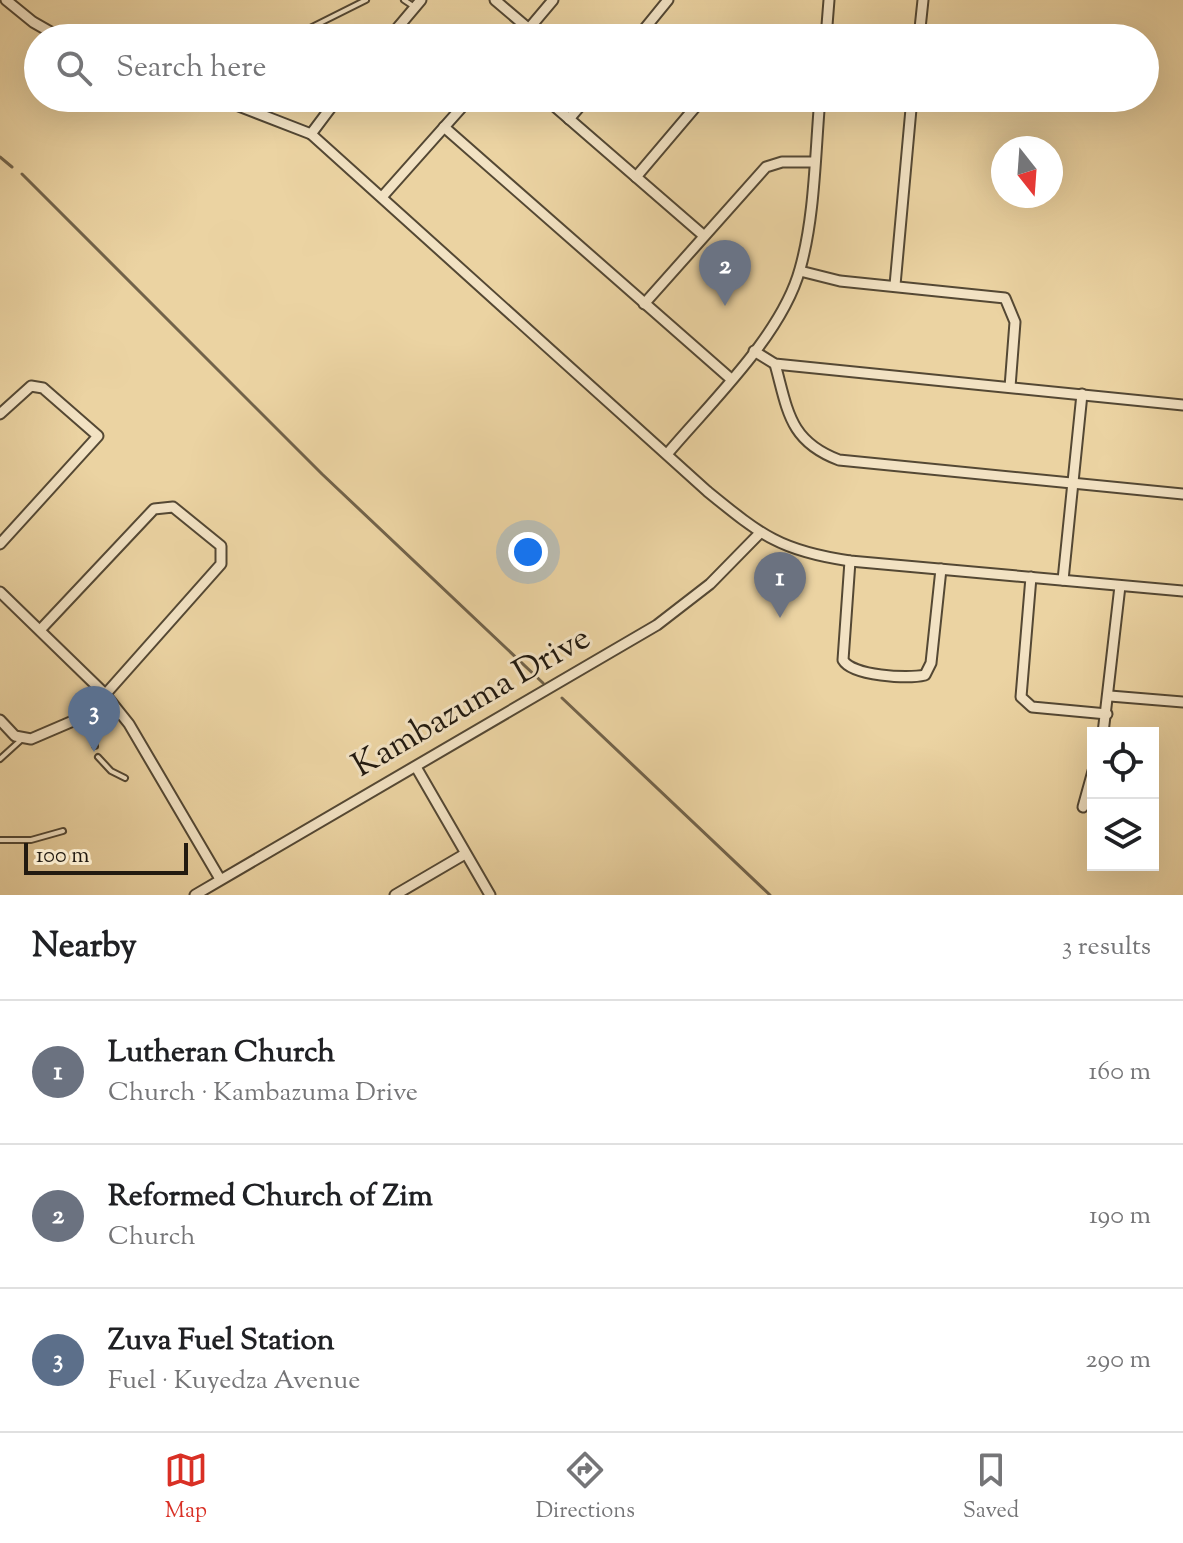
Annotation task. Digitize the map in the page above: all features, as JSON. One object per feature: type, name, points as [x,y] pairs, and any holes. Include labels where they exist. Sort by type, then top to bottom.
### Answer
[{"type":"street","points":[[6,0],[36,24]]},
{"type":"street","points":[[495,0],[523,24]]},
{"type":"street","points":[[533,24],[553,0]]},
{"type":"street","points":[[648,24],[668,0]]},
{"type":"street","points":[[827,24],[829,0]]},
{"type":"street","points":[[920,24],[923,0]]},
{"type":"street","points":[[401,24],[418,4]]},
{"type":"street","points":[[254,112],[311,134],[759,534],[795,551],[850,561],[1183,591]]},
{"type":"street","points":[[311,134],[328,112]]},
{"type":"street","points":[[382,197],[457,112]]},
{"type":"street","points":[[561,112],[703,235]]},
{"type":"street","points":[[569,119],[575,112]]},
{"type":"street","points":[[636,177],[691,112]]},
{"type":"street","points":[[668,453],[754,351],[783,308],[800,271],[819,112]]},
{"type":"street","points":[[895,285],[911,112]]},
{"type":"street","points":[[444,127],[731,379]]},
{"type":"street","points":[[644,304],[766,167],[782,162],[814,162]]},
{"type":"street","points":[[800,271],[840,281],[1005,298],[1015,322],[1010,387]]},
{"type":"street","points":[[754,351],[775,364],[1183,405]]},
{"type":"street","points":[[775,364],[794,427],[801,438],[825,455],[854,463],[1183,494]]},
{"type":"street","points":[[0,414],[31,386],[43,388],[98,436],[0,544]]},
{"type":"street","points":[[1063,580],[1082,394]]},
{"type":"street","points":[[0,720],[22,739],[57,730],[87,715],[221,564],[221,546],[173,507],[154,509],[41,629]]},
{"type":"street","name":"Kambazuma Drive","points":[[195,895],[657,625],[710,584],[759,534]]},
{"type":"street","points":[[850,561],[843,660],[847,667],[861,672],[925,675],[931,663],[941,569]]},
{"type":"street","points":[[1031,577],[1021,697],[1032,707],[1107,714]]},
{"type":"street","points":[[1104,727],[1120,586]]},
{"type":"street","points":[[0,592],[105,694],[129,724],[220,879]]},
{"type":"street","points":[[1110,696],[1183,702]]},
{"type":"street","points":[[416,767],[490,895]]},
{"type":"street","points":[[1083,807],[1087,793]]},
{"type":"street","points":[[395,895],[465,854]]},
{"type":"lane","points":[[318,24],[366,0]]},
{"type":"lane","points":[[404,0],[418,4]]},
{"type":"lane","points":[[87,715],[95,746]]},
{"type":"lane","points":[[0,759],[22,739]]},
{"type":"lane","points":[[98,757],[111,771],[125,778]]},
{"type":"lane","points":[[0,840],[31,840],[63,831]]},
{"type":"waterway","points":[[0,157],[12,167]]},
{"type":"waterway","points":[[22,174],[322,474],[543,683]]},
{"type":"waterway","points":[[562,698],[770,895]]},
{"type":"place","name":"Reformed Church of Zim","points":[[725,306]]},
{"type":"place","name":"Lutheran Church","points":[[780,618]]},
{"type":"place","name":"Zuva Fuel Station","points":[[94,752]]}]
